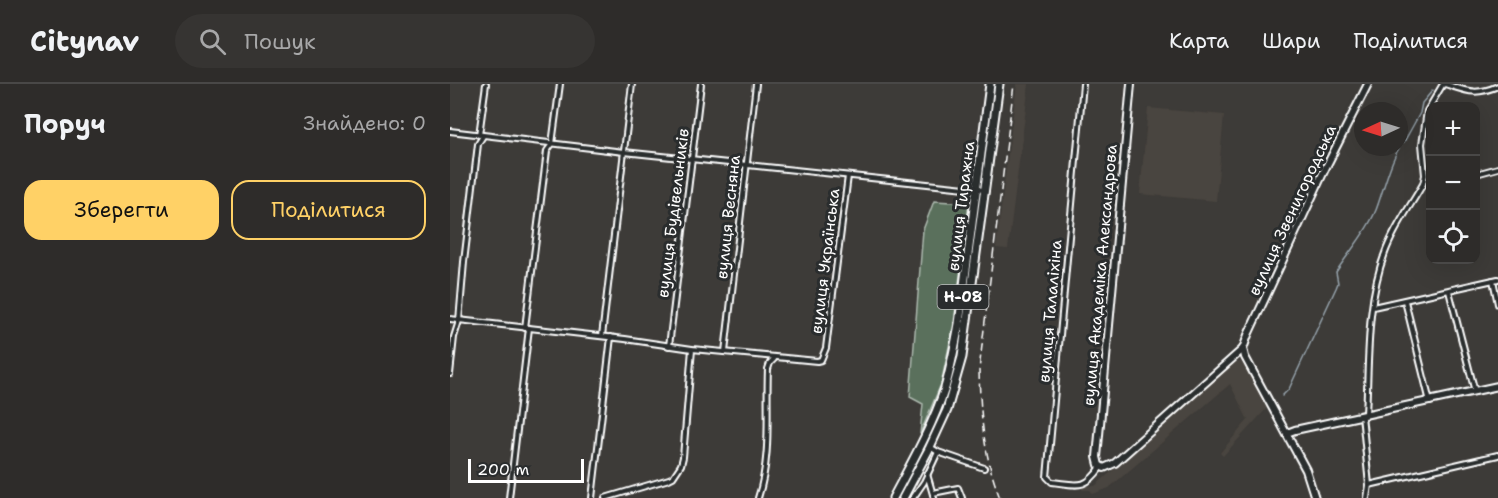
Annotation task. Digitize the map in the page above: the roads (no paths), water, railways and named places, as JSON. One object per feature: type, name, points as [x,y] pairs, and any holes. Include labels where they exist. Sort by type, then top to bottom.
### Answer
[{"type":"main road","name":"вулиця Тиражна","points":[[903,498],[947,410],[962,357],[968,325],[990,84]]},
{"type":"main road","name":"вулиця Тиражна","points":[[893,498],[923,442],[945,386],[959,324],[999,84]]},
{"type":"main road","points":[[923,442],[930,447]]},
{"type":"street","points":[[479,135],[486,84]]},
{"type":"street","points":[[509,498],[548,151],[552,144],[560,84]]},
{"type":"street","points":[[602,336],[632,84]]},
{"type":"street","name":"вулиця Будівельників","points":[[669,346],[701,84]]},
{"type":"street","name":"вулиця Весняна","points":[[725,352],[756,84]]},
{"type":"street","name":"вулиця Талаліхіна","points":[[1083,84],[1047,477],[1052,482],[1084,484],[1091,480],[1101,467]]},
{"type":"street","name":"вулиця Академіка Александрова","points":[[1101,467],[1097,457],[1131,84]]},
{"type":"street","name":"вулиця Звенигородська","points":[[1101,467],[1115,463],[1243,349],[1325,169],[1368,84]]},
{"type":"street","points":[[1367,498],[1369,485],[1365,460],[1364,415],[1373,307],[1380,268],[1387,247],[1422,187],[1425,175],[1422,144],[1427,111],[1444,84],[1473,93],[1498,86]]},
{"type":"street","points":[[450,131],[980,190]]},
{"type":"street","points":[[450,374],[454,337],[459,321],[478,144],[486,135]]},
{"type":"street","points":[[1480,173],[1498,168]]},
{"type":"street","name":"вулиця Українська","points":[[775,358],[812,362],[820,360],[826,348],[848,176]]},
{"type":"street","points":[[1422,187],[1426,186]]},
{"type":"street","points":[[1373,307],[1495,279],[1498,304]]},
{"type":"street","points":[[1449,291],[1474,392]]},
{"type":"street","points":[[1406,301],[1430,402]]},
{"type":"street","points":[[450,319],[775,358]]},
{"type":"street","points":[[592,498],[611,337]]},
{"type":"street","points":[[605,498],[669,479],[681,465],[692,349]]},
{"type":"street","points":[[1243,349],[1245,357],[1306,470],[1315,498]]},
{"type":"street","points":[[758,498],[765,474],[769,425],[768,369],[775,358]]},
{"type":"street","points":[[1287,433],[1498,386]]},
{"type":"street","points":[[930,447],[984,468]]},
{"type":"street","points":[[914,498],[938,452]]},
{"type":"street","points":[[1369,485],[1498,455]]},
{"type":"street","points":[[927,474],[934,495],[958,488],[962,498]]},
{"type":"waterway","points":[[1282,396],[1289,389],[1336,288],[1338,283],[1336,272],[1372,218],[1396,154],[1420,113],[1422,103],[1433,90]]},
{"type":"railway","points":[[1000,498],[990,467],[984,435],[979,370],[1014,84]]}]
